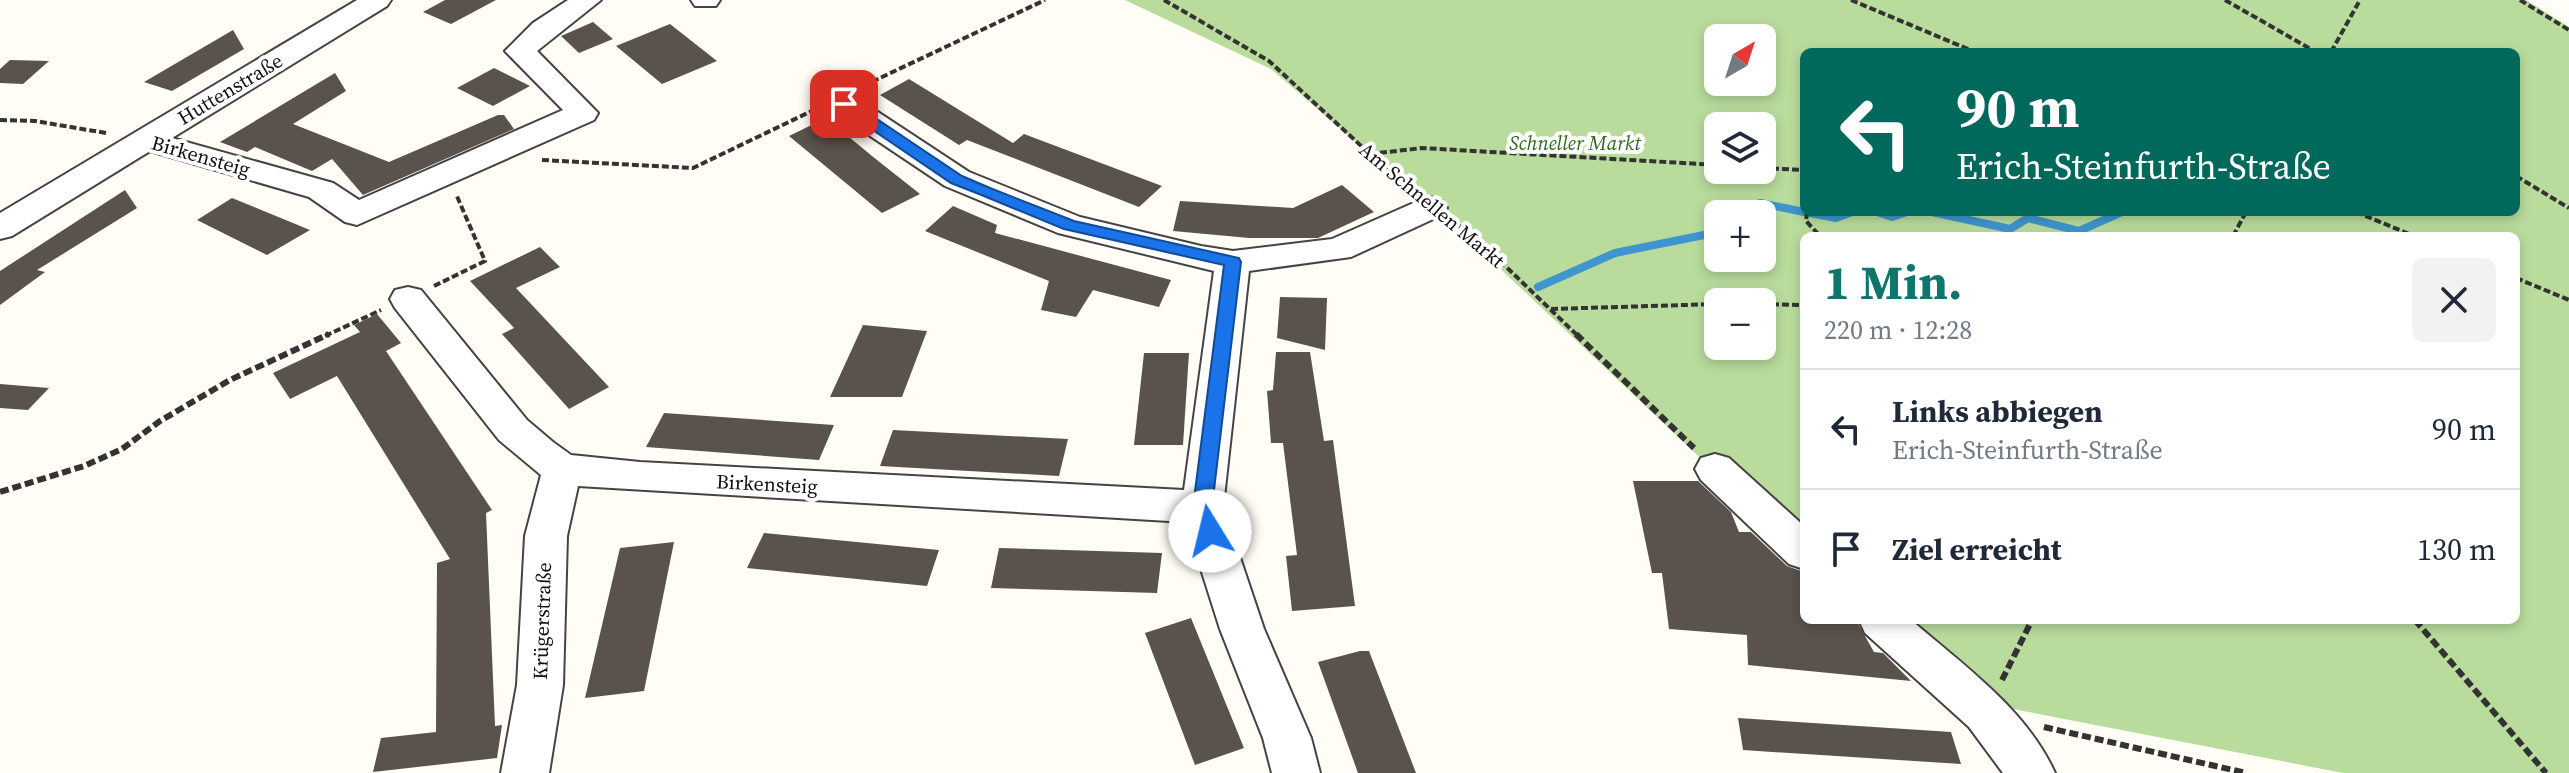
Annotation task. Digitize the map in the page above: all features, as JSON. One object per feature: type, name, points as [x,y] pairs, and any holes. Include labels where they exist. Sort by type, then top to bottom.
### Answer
[{"type":"street","name":"Birkensteig","points":[[146,140],[321,190],[357,214],[583,113],[520,51],[543,29],[587,0]]},
{"type":"street","name":"Huttenstraße","points":[[0,228],[367,2]]},
{"type":"street","points":[[840,100],[957,179],[985,191],[1070,225],[1233,262],[1339,249],[1430,208]]},
{"type":"street","points":[[1233,262],[1202,507],[1242,629],[1287,738],[1296,773]]},
{"type":"street","points":[[408,299],[513,430],[562,469]]},
{"type":"street","name":"Birkensteig","points":[[562,469],[640,477],[1202,507]]},
{"type":"street","name":"Krügerstraße","points":[[525,773],[536,722],[541,672],[546,536],[562,469]]},
{"type":"street","points":[[1715,469],[1800,548]]},
{"type":"street","points":[[1885,624],[1985,713],[2031,773]]},
{"type":"path","points":[[534,159],[693,168],[1045,0]]},
{"type":"path","name":"Am Schnellen Markt","points":[[1164,0],[1269,61],[1430,208],[1471,233],[1715,469]]},
{"type":"path","points":[[1851,0],[1965,48]]},
{"type":"path","points":[[2225,0],[2309,48]]},
{"type":"path","points":[[2333,48],[2360,0]]},
{"type":"path","points":[[2520,0],[2569,30]]},
{"type":"path","name":"Birkensteig","points":[[0,120],[35,121],[146,140]]},
{"type":"path","points":[[1369,154],[1422,148],[1704,164]]},
{"type":"path","points":[[1776,169],[1800,170]]},
{"type":"path","points":[[0,492],[84,466],[122,449],[160,421],[230,380],[485,261],[447,173]]},
{"type":"path","points":[[2520,178],[2569,208]]},
{"type":"path","points":[[1807,216],[1806,221],[1816,232]]},
{"type":"path","points":[[2366,216],[2404,232]]},
{"type":"path","points":[[2520,280],[2569,300]]},
{"type":"path","points":[[1550,309],[1704,304]]},
{"type":"path","points":[[1776,304],[1800,305]]},
{"type":"path","points":[[2030,624],[1985,713],[2246,773]]},
{"type":"path","points":[[2418,624],[2546,773]]},
{"type":"green space","name":"Schneller Markt","points":[[1125,0],[2526,0],[2569,27],[2569,773],[2343,773],[1956,698],[1877,624],[2520,624],[2520,232],[1800,232],[1800,552],[1469,239],[1271,69]]},
{"type":"building","points":[[445,0],[496,0],[451,24],[423,12]]},
{"type":"building","points":[[593,22],[613,39],[579,53],[561,36]]},
{"type":"building","points":[[670,24],[717,61],[662,84],[616,46]]},
{"type":"building","points":[[233,30],[244,49],[172,91],[144,82]]},
{"type":"building","points":[[10,60],[49,61],[23,84],[0,83],[0,69]]},
{"type":"building","points":[[494,68],[530,86],[493,106],[457,88]]},
{"type":"building","points":[[335,73],[346,91],[293,124],[389,162],[498,115],[504,115],[514,129],[363,195],[332,159],[312,171],[255,147],[247,152],[220,142]]},
{"type":"building","points":[[909,79],[1013,143],[1024,134],[1162,186],[1139,207],[967,140],[959,145],[880,95]]},
{"type":"building","points":[[826,118],[920,194],[882,213],[789,136]]},
{"type":"building","points":[[1342,185],[1374,212],[1318,238],[1249,238],[1173,231],[1180,201],[1293,208]]},
{"type":"building","points":[[125,190],[137,208],[37,270],[45,272],[0,305],[0,271]]},
{"type":"building","points":[[232,198],[310,230],[267,255],[197,220]]},
{"type":"building","points":[[953,206],[997,225],[995,233],[1171,280],[1159,307],[1093,290],[1076,317],[1041,310],[1049,281],[925,231]]},
{"type":"building","points":[[540,247],[560,267],[516,288],[609,387],[569,409],[502,334],[514,328],[470,281]]},
{"type":"building","points":[[1280,297],[1327,298],[1325,350],[1277,338]]},
{"type":"building","points":[[377,314],[401,343],[386,351],[492,510],[486,513],[495,726],[502,725],[497,758],[373,772],[381,738],[436,732],[437,563],[450,559],[337,376],[290,399],[273,373],[360,332],[354,325]]},
{"type":"building","points":[[863,325],[927,331],[902,397],[830,397]]},
{"type":"building","points":[[1276,352],[1310,352],[1324,441],[1333,440],[1355,606],[1292,611],[1286,556],[1297,555],[1283,443],[1271,443],[1267,391],[1273,390]]},
{"type":"building","points":[[1144,353],[1189,353],[1183,445],[1134,445]]},
{"type":"building","points":[[0,384],[49,388],[28,410],[0,408]]},
{"type":"building","points":[[664,413],[834,425],[819,460],[646,447]]},
{"type":"building","points":[[893,430],[1068,439],[1059,476],[880,466]]},
{"type":"building","points":[[1633,481],[1698,481],[1731,512],[1739,532],[1751,532],[1787,566],[1800,571],[1800,624],[1858,624],[1874,652],[1883,653],[1911,681],[1748,665],[1747,635],[1669,629],[1662,573],[1652,573]]},
{"type":"building","points":[[764,533],[939,550],[927,586],[747,568]]},
{"type":"building","points":[[674,542],[644,691],[585,698],[620,548]]},
{"type":"building","points":[[999,548],[1162,553],[1157,593],[991,588]]},
{"type":"building","points":[[1191,618],[1244,748],[1195,765],[1145,633]]},
{"type":"building","points":[[1369,651],[1416,773],[1358,773],[1318,662]]},
{"type":"building","points":[[1738,718],[1951,732],[1961,764],[1743,750]]},
{"type":"waterway","points":[[1776,206],[1800,211]]},
{"type":"waterway","points":[[1826,216],[1841,216]]},
{"type":"waterway","points":[[1889,216],[1895,216]]},
{"type":"waterway","points":[[1950,216],[2010,229],[2028,218],[2079,231],[2113,216]]},
{"type":"waterway","points":[[1538,287],[1615,253],[1704,235]]},
{"type":"route","points":[[844,104],[957,179],[985,191],[1070,225],[1233,262],[1202,507],[1210,531]]}]
